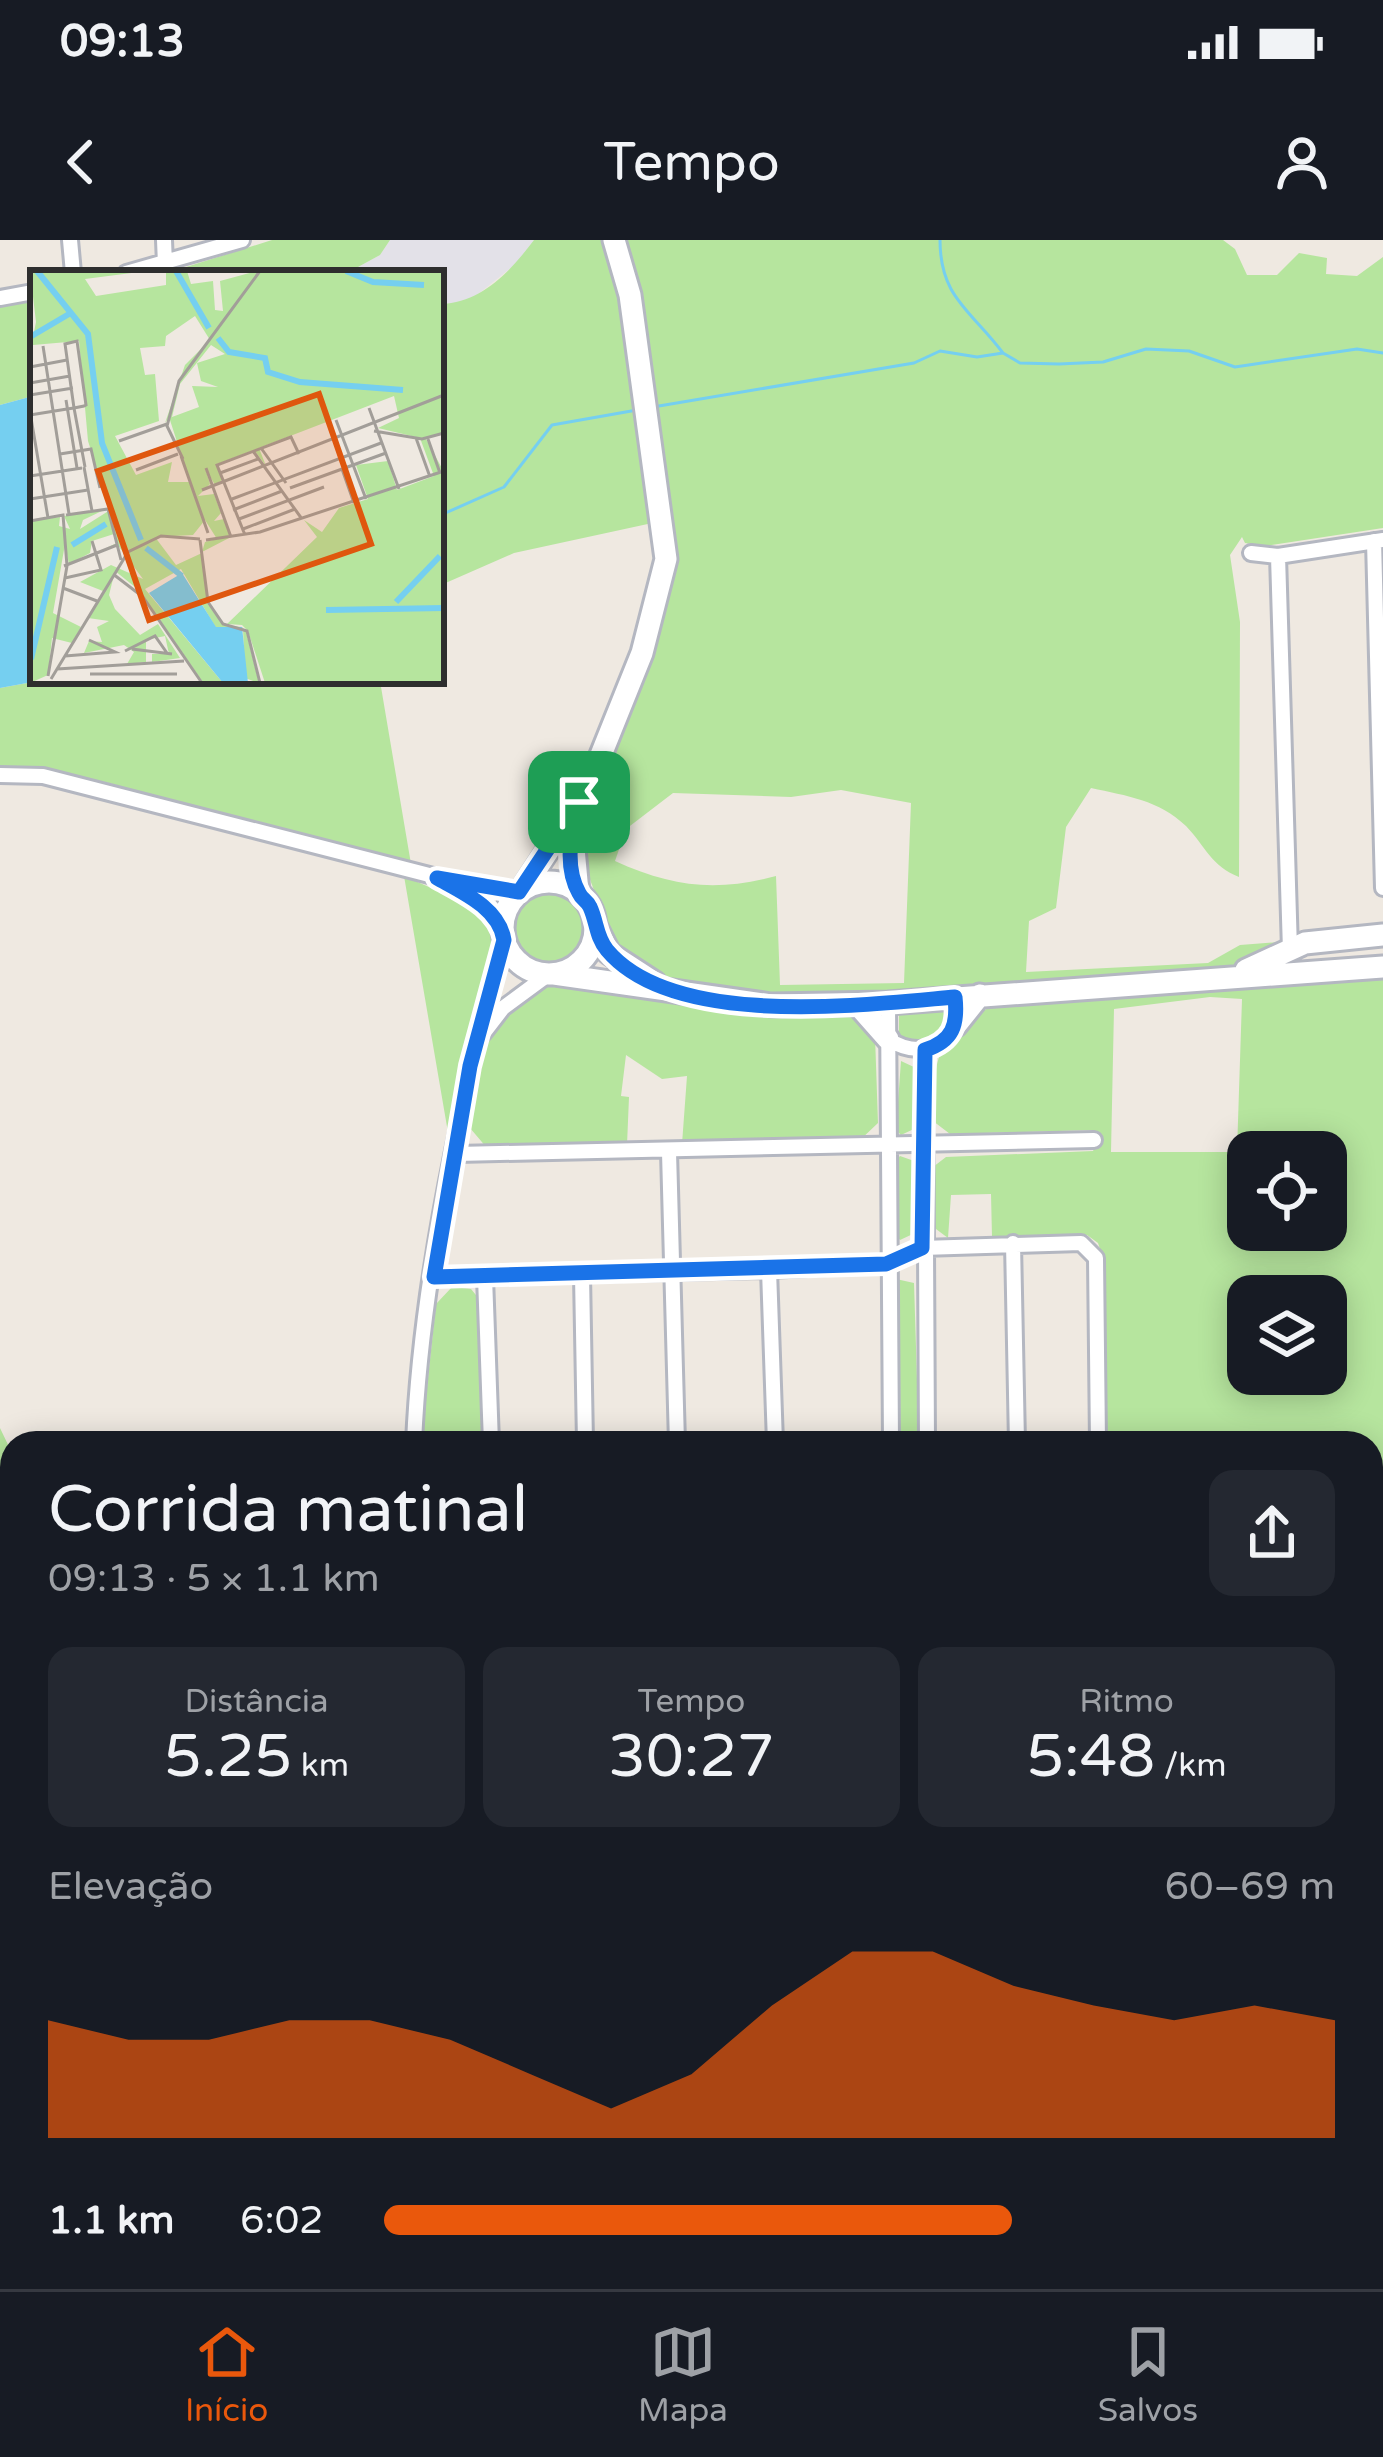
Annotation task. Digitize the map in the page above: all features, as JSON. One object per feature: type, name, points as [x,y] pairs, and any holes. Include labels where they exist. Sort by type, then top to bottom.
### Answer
[{"type":"main road","points":[[618,245],[665,543],[663,578],[643,653],[579,802],[521,891],[503,935],[523,967],[772,1005],[888,1003],[1383,967]]},
{"type":"main road","points":[[578,892],[571,849],[579,802]]},
{"type":"main road","points":[[521,891],[541,882],[561,883],[578,892],[590,907],[600,940],[622,965],[678,992]]},
{"type":"main road","points":[[551,974],[584,958],[595,925]]},
{"type":"main road","points":[[1233,976],[1305,943],[1383,935]]},
{"type":"main road","points":[[1350,938],[1352,969]]},
{"type":"main road","points":[[956,1025],[980,995]]},
{"type":"main road","points":[[857,1004],[888,1040]]},
{"type":"street","points":[[70,240],[73,270]]},
{"type":"street","points":[[164,240],[165,264]]},
{"type":"street","points":[[139,270],[242,240]]},
{"type":"street","points":[[0,298],[30,293]]},
{"type":"street","points":[[1251,553],[1278,556],[1378,541],[1383,888]]},
{"type":"street","points":[[1278,556],[1290,950]]},
{"type":"street","points":[[0,776],[43,776],[81,784],[437,878],[521,891]]},
{"type":"street","points":[[415,1431],[434,1277],[470,1066],[503,935],[475,900],[437,878]]},
{"type":"street","points":[[470,1066],[502,1009],[551,974]]},
{"type":"street","points":[[888,1040],[905,1049],[925,1050],[949,1037],[956,1025],[955,997]]},
{"type":"street","points":[[888,1003],[886,1264],[891,1431]]},
{"type":"street","points":[[925,1050],[922,1248],[927,1431]]},
{"type":"street","points":[[457,1154],[1094,1140]]},
{"type":"street","points":[[669,1152],[677,1431]]},
{"type":"street","points":[[434,1277],[770,1270],[886,1264],[922,1248],[1013,1243],[1090,1247],[1096,1258],[1098,1431]]},
{"type":"street","points":[[1013,1243],[1017,1431]]},
{"type":"street","points":[[770,1270],[775,1431]]},
{"type":"street","points":[[582,1275],[585,1431]]},
{"type":"street","points":[[485,1276],[491,1431]]},
{"type":"shaded area","points":[[390,240],[534,240],[517,263],[467,303],[444,304],[444,270],[352,270],[380,255]]},
{"type":"green space","points":[[272,240],[390,240],[380,255],[352,270],[177,270]]},
{"type":"green space","points":[[534,240],[609,240],[657,522],[514,553],[444,584],[444,304],[482,291]]},
{"type":"green space","points":[[626,240],[1223,240],[1235,249],[1247,275],[1277,275],[1299,253],[1327,258],[1326,274],[1357,276],[1383,257],[1383,528],[1265,546],[1245,543],[1242,537],[1230,555],[1240,622],[1239,877],[1215,862],[1186,826],[1165,810],[1091,788],[1066,827],[1056,908],[1029,921],[1026,972],[1208,963],[1240,945],[1279,942],[1229,970],[1114,981],[773,999],[679,987],[640,972],[612,938],[577,845],[579,825],[661,613],[637,294]],"holes":[[[841,790],[911,803],[904,983],[780,985],[776,876],[734,884],[694,884],[656,877],[615,861],[626,829],[673,793],[791,797]]]},
{"type":"green space","points":[[30,302],[30,397],[0,405],[0,307]]},
{"type":"green space","points":[[30,682],[381,684],[411,864],[101,781],[0,770],[0,688]]},
{"type":"green space","points":[[404,876],[472,906],[495,936],[451,1150]]},
{"type":"green space","points":[[550,892],[577,903],[588,930],[577,957],[550,968],[523,957],[512,930],[523,903]]},
{"type":"green space","points":[[1383,970],[1383,1431],[1107,1431],[1103,1258],[1098,1243],[1087,1235],[992,1237],[991,1194],[951,1195],[948,1238],[932,1226],[933,1167],[946,1157],[1093,1151],[1100,1137],[1093,1130],[950,1134],[933,1121],[937,1063],[950,1037],[999,1002]],"holes":[[[1210,997],[1242,999],[1238,1131],[1347,1131],[1347,1251],[1227,1251],[1227,1152],[1111,1152],[1114,1009]]]},
{"type":"green space","points":[[553,981],[855,1012],[875,1036],[878,1123],[859,1141],[682,1144],[687,1076],[662,1079],[626,1055],[621,1096],[629,1097],[627,1145],[487,1148],[470,1128],[476,1079],[488,1041],[512,1010]]},
{"type":"green space","points":[[946,1004],[948,1017],[934,1038],[908,1044],[899,1039],[899,1009]]},
{"type":"green space","points":[[901,1061],[916,1068],[916,1128],[901,1135],[896,1130]]},
{"type":"green space","points":[[900,1156],[917,1162],[915,1233],[900,1240],[895,1234],[895,1161]]},
{"type":"green space","points":[[896,1279],[914,1283],[919,1431],[898,1431]]},
{"type":"green space","points":[[452,1287],[471,1289],[480,1300],[485,1431],[422,1431],[436,1304]]},
{"type":"water","points":[[30,397],[30,682],[0,688],[0,405]]},
{"type":"waterway","points":[[940,240],[951,290],[1003,353]]},
{"type":"waterway","points":[[653,407],[914,363],[940,351],[977,357],[1003,353],[1020,363],[1059,364],[1103,362],[1146,349],[1189,351],[1235,367],[1357,349],[1383,353]]},
{"type":"waterway","points":[[444,514],[504,487],[552,425],[637,410]]},
{"type":"route","points":[[579,802],[571,849],[578,892],[590,907],[609,953],[636,975],[678,992],[772,1005],[955,997],[956,1025],[938,1046],[925,1050],[922,1248],[886,1264],[434,1277],[470,1066],[504,940],[502,929],[484,907],[437,878],[523,890],[579,802]]}]
